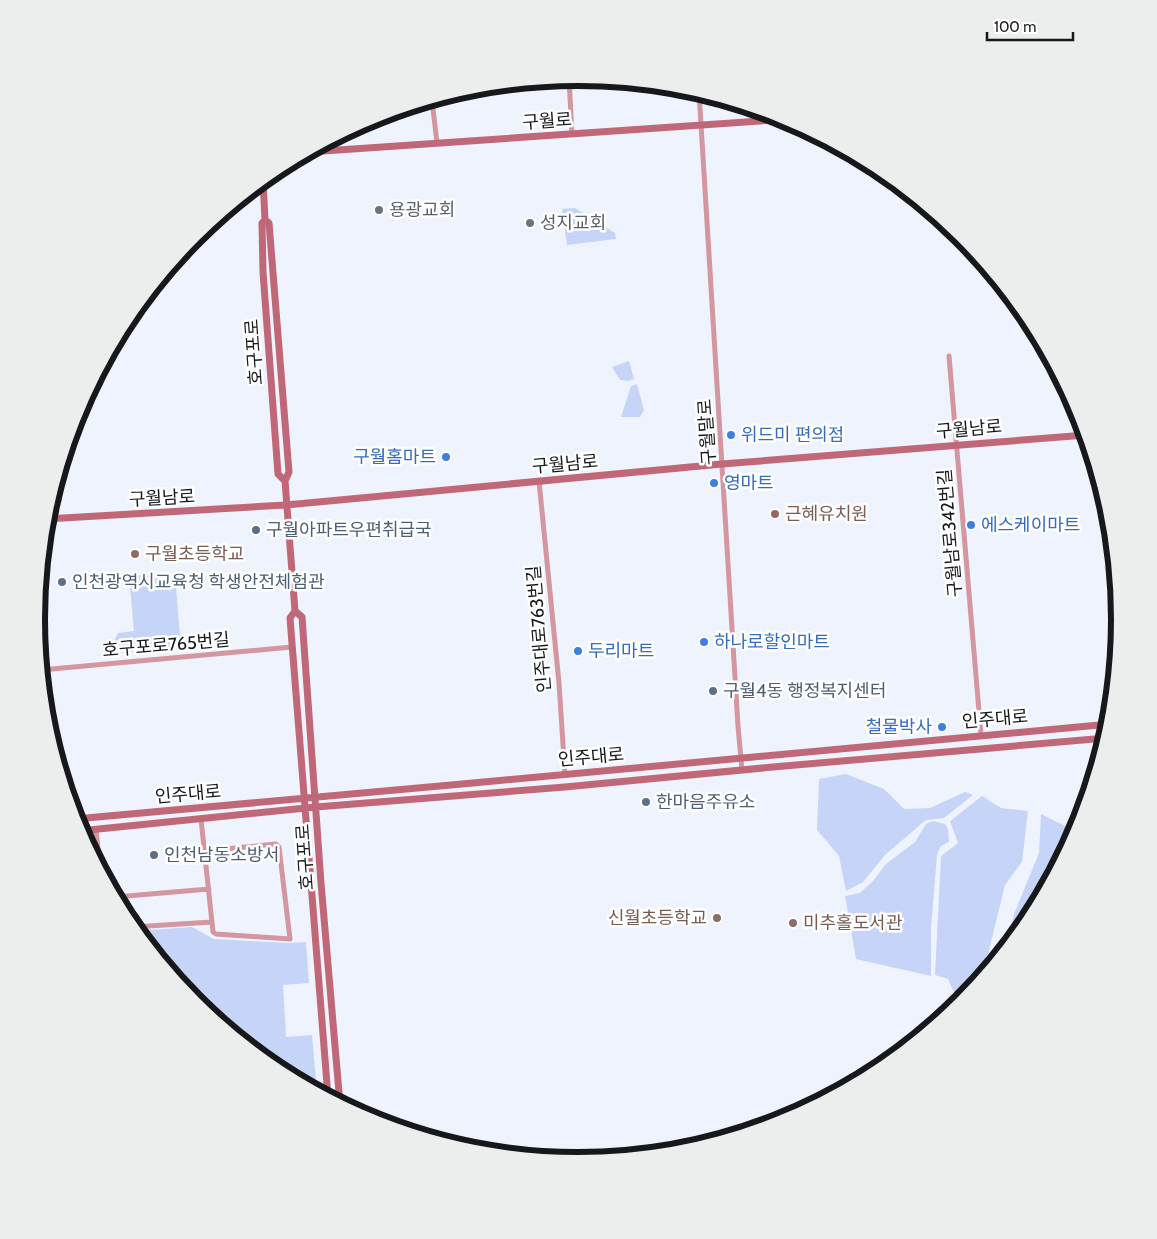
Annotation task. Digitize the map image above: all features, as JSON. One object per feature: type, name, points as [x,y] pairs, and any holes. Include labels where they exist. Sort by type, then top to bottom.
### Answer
[{"type":"main road","name":"구월로","points":[[325,150],[766,120]]},
{"type":"main road","name":"호구포로","points":[[263,189],[265,220],[269,223],[281,359],[289,472],[285,481],[286,505],[295,611],[290,618],[327,1090]]},
{"type":"main road","name":"구월남로","points":[[54,519],[286,505],[722,464],[1079,436]]},
{"type":"main road","name":"호구포로","points":[[295,611],[302,617],[339,1096]]},
{"type":"main road","name":"인주대로","points":[[84,818],[1102,725]]},
{"type":"main road","name":"인주대로","points":[[89,830],[316,807],[564,787],[1099,739]]},
{"type":"street","points":[[569,86],[572,134]]},
{"type":"street","name":"구월말로","points":[[699,100],[742,770]]},
{"type":"street","points":[[433,106],[437,143]]},
{"type":"street","name":"구월남로342번길","points":[[949,356],[981,735]]},
{"type":"street","name":"인주대로763번길","points":[[539,481],[558,674],[565,775]]},
{"type":"street","name":"호구포로765번길","points":[[48,669],[292,647]]},
{"type":"street","points":[[201,819],[213,932],[216,934],[290,938],[278,847],[276,844],[205,851]]},
{"type":"street","points":[[96,829],[98,851]]},
{"type":"street","points":[[122,895],[209,889]]},
{"type":"street","points":[[142,926],[212,922]]},
{"type":"shaded area","points":[[575,208],[615,233],[616,239],[567,245],[562,209]]},
{"type":"shaded area","points":[[629,361],[634,379],[628,381],[620,380],[612,367]]},
{"type":"shaded area","points":[[637,384],[644,410],[640,417],[621,417],[631,386]]},
{"type":"shaded area","points":[[164,573],[165,587],[176,587],[181,648],[115,653],[114,641],[118,633],[134,631],[129,576]]},
{"type":"shaded area","points":[[846,774],[884,789],[904,809],[930,808],[965,792],[973,795],[944,818],[926,820],[885,855],[863,882],[846,891],[839,856],[817,830],[819,779]]},
{"type":"shaded area","points":[[982,796],[1001,808],[1028,811],[1022,862],[1005,885],[986,964],[956,997],[948,979],[935,975],[941,856],[958,843],[950,821]]},
{"type":"shaded area","points":[[1041,814],[1069,828],[1041,886],[1010,933],[1014,914],[1039,853]]},
{"type":"shaded area","points":[[933,821],[945,824],[948,829],[949,842],[941,846],[937,855],[931,928],[931,976],[856,959],[845,896],[860,893],[873,881],[886,864],[915,842],[926,824]]},
{"type":"shaded area","points":[[192,927],[214,939],[289,943],[306,942],[309,983],[283,985],[286,1037],[312,1035],[316,1081],[311,1081],[282,1063],[227,1021],[177,971],[145,930]]},
{"type":"place","name":"용광교회","points":[[379,210]]},
{"type":"place","name":"성지교회","points":[[530,223]]},
{"type":"place","name":"위드미 편의점","points":[[731,435]]},
{"type":"place","name":"구월홈마트","points":[[446,457]]},
{"type":"place","name":"영마트","points":[[714,483]]},
{"type":"place","name":"근혜유치원","points":[[775,514]]},
{"type":"place","name":"에스케이마트","points":[[971,525]]},
{"type":"place","name":"구월아파트우편취급국","points":[[256,530]]},
{"type":"place","name":"구월초등학교","points":[[135,554]]},
{"type":"place","name":"인천광역시교육청 학생안전체험관","points":[[62,582]]},
{"type":"place","name":"하나로할인마트","points":[[704,642]]},
{"type":"place","name":"두리마트","points":[[578,651]]},
{"type":"place","name":"구월4동 행정복지센터","points":[[713,691]]},
{"type":"place","name":"철물박사","points":[[942,727]]},
{"type":"place","name":"한마음주유소","points":[[646,802]]},
{"type":"place","name":"인천남동소방서","points":[[154,855]]},
{"type":"place","name":"신월초등학교","points":[[717,918]]},
{"type":"place","name":"미추홀도서관","points":[[793,923]]}]
